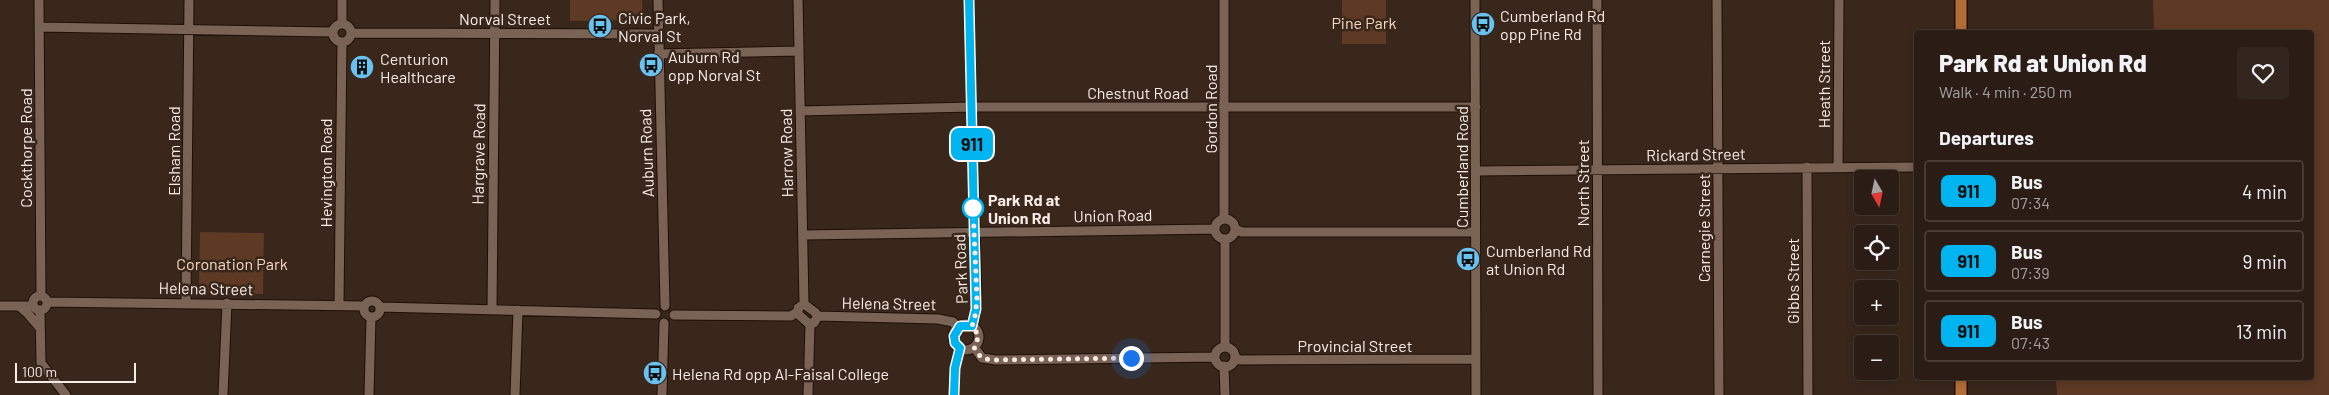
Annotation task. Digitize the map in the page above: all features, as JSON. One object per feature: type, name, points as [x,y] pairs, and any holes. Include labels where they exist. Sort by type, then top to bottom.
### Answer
[{"type":"main road","points":[[1961,0],[1961,30]]},
{"type":"main road","points":[[1961,380],[1961,395]]},
{"type":"street","name":"Cockthorpe Road","points":[[39,0],[44,299]]},
{"type":"street","name":"Elsham Road","points":[[186,303],[189,0]]},
{"type":"street","points":[[342,0],[342,24]]},
{"type":"street","name":"Hargrave Road","points":[[492,309],[494,0]]},
{"type":"street","name":"Auburn Road","points":[[658,0],[665,306]]},
{"type":"street","name":"Harrow Road","points":[[798,0],[804,304]]},
{"type":"street","name":"Park Road","points":[[969,0],[977,300],[972,326]]},
{"type":"street","name":"Gordon Road","points":[[1224,0],[1224,219]]},
{"type":"street","name":"Cumberland Road","points":[[1476,0],[1476,395]]},
{"type":"street","name":"North Street","points":[[1597,0],[1598,395]]},
{"type":"street","name":"Carnegie Street","points":[[1717,0],[1718,395]]},
{"type":"street","name":"Heath Street","points":[[1838,0],[1838,167]]},
{"type":"street","points":[[342,24],[348,25],[351,33],[347,41],[342,42],[335,39],[332,32],[334,27],[342,24]]},
{"type":"street","points":[[39,27],[189,28],[332,32]]},
{"type":"street","name":"Norval Street","points":[[351,33],[658,34]]},
{"type":"street","name":"Hevington Road","points":[[340,305],[342,42]]},
{"type":"street","points":[[658,54],[799,51]]},
{"type":"street","name":"Chestnut Road","points":[[800,111],[1225,106],[1476,107]]},
{"type":"street","name":"Rickard Street","points":[[1476,171],[1914,167]]},
{"type":"street","name":"Gibbs Street","points":[[1807,168],[1808,395]]},
{"type":"street","points":[[1234,229],[1230,237],[1225,238],[1219,237],[1215,229],[1219,221],[1224,219],[1230,221],[1234,229],[1242,232],[1476,232]]},
{"type":"street","name":"Union Road","points":[[802,235],[1215,229]]},
{"type":"street","points":[[1225,238],[1225,347]]},
{"type":"street","points":[[44,299],[34,300],[40,328],[41,364],[66,395]]},
{"type":"street","name":"Helena Street","points":[[44,299],[364,306]]},
{"type":"street","points":[[380,307],[378,314],[372,317],[365,314],[364,306],[372,301],[380,307],[656,314]]},
{"type":"street","points":[[223,395],[227,303]]},
{"type":"street","points":[[674,315],[791,316],[797,312],[799,306],[804,304],[817,316],[816,321],[810,324]]},
{"type":"street","points":[[0,306],[36,308]]},
{"type":"street","points":[[19,306],[40,328]]},
{"type":"street","points":[[656,314],[660,307],[665,306],[670,307],[674,315]]},
{"type":"street","points":[[515,395],[518,310]]},
{"type":"street","points":[[797,312],[799,316],[810,324]]},
{"type":"street","points":[[656,314],[659,321],[664,323],[672,320],[674,315]]},
{"type":"street","name":"Helena Street","points":[[817,316],[938,319],[953,322],[958,328]]},
{"type":"street","points":[[369,395],[372,317]]},
{"type":"street","points":[[662,395],[664,323]]},
{"type":"street","points":[[808,395],[810,324]]},
{"type":"street","points":[[964,325],[972,326],[979,336],[974,347],[967,350],[960,348],[954,339],[958,328],[964,325]]},
{"type":"street","points":[[974,347],[982,358],[996,360],[1215,357]]},
{"type":"street","points":[[1225,347],[1233,351],[1235,357],[1230,365],[1224,366],[1219,364],[1215,357],[1217,351],[1225,347]]},
{"type":"street","points":[[954,395],[955,368],[960,348]]},
{"type":"street","name":"Provincial Street","points":[[1235,357],[1240,360],[1476,359]]},
{"type":"street","points":[[1224,366],[1224,395]]},
{"type":"green space","points":[[570,0],[642,0],[643,20],[570,21]]},
{"type":"green space","name":"Pine Park","points":[[1342,0],[1386,0],[1386,44],[1342,44]]},
{"type":"green space","points":[[2153,0],[2329,0],[2329,395],[2057,395],[2056,380],[2314,380],[2314,30],[2154,30]]},
{"type":"green space","name":"Coronation Park","points":[[200,232],[264,233],[263,294],[199,293]]},
{"type":"bus line","name":"911","points":[[954,395],[955,368],[960,348],[955,343],[954,336],[960,326],[968,324],[972,326],[977,300],[969,0]]},
{"type":"place","name":"Cumberland Rd opp Pine Rd","points":[[1483,24]]},
{"type":"place","name":"Civic Park, Norval St","points":[[600,26]]},
{"type":"place","name":"Auburn Rd opp Norval St","points":[[651,65]]},
{"type":"place","name":"Centurion Healthcare","points":[[362,67]]},
{"type":"place","name":"Park Rd at Union Rd","points":[[973,208]]},
{"type":"place","name":"Cumberland Rd at Union Rd","points":[[1468,259]]},
{"type":"place","name":"Helena Rd opp Al-Faisal College","points":[[655,373]]},
{"type":"route","points":[[973,208],[977,300],[972,326],[979,336],[979,340],[974,347],[978,355],[988,360],[1131,358]]}]
